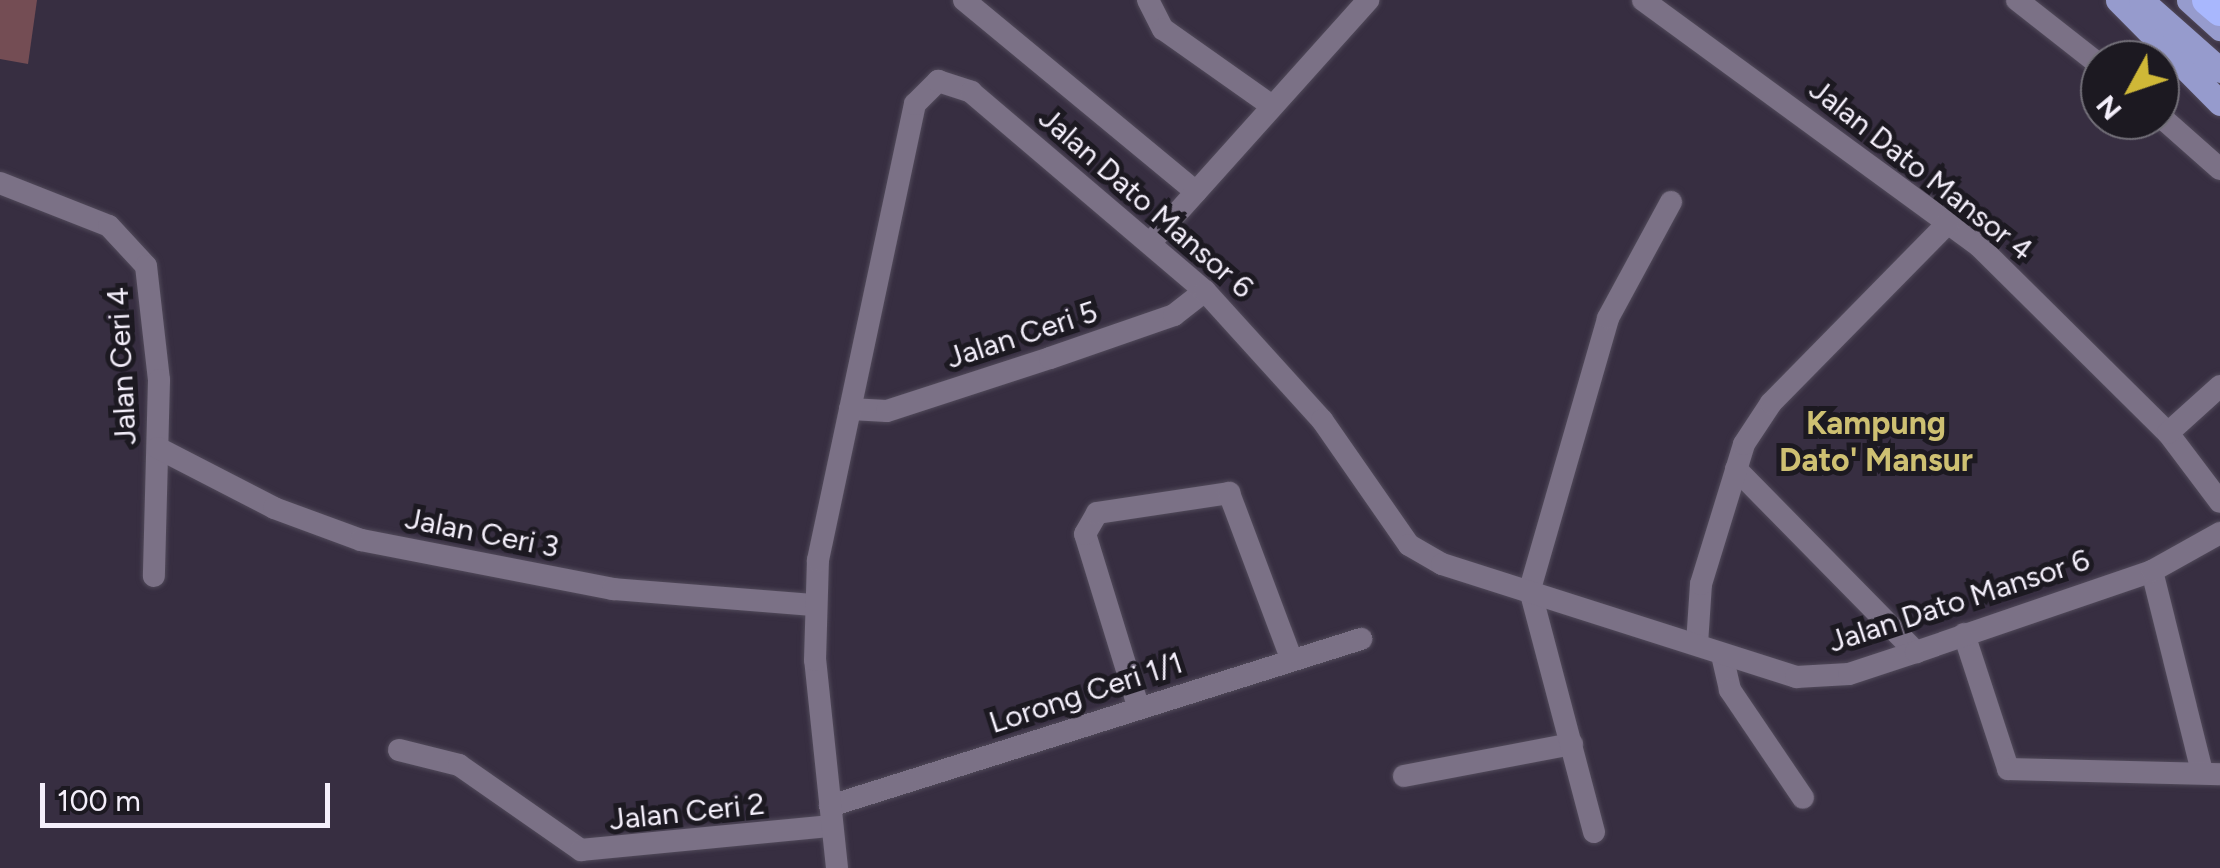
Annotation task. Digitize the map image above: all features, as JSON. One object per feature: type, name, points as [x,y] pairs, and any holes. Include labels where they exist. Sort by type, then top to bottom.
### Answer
[{"type":"highway","points":[[2206,0],[2220,11]]},
{"type":"main road","points":[[2118,0],[2220,103]]},
{"type":"main road","points":[[2141,0],[2220,70]]},
{"type":"main road","points":[[2188,0],[2220,28]]},
{"type":"street","points":[[964,0],[1196,192]]},
{"type":"street","points":[[1148,0],[1163,29],[1272,106]]},
{"type":"street","points":[[1152,241],[1368,0]]},
{"type":"street","points":[[2017,0],[2080,49]]},
{"type":"street","name":"Jalan Dato Mansor 4","points":[[1652,2],[1948,223],[2168,433],[2220,502]]},
{"type":"street","name":"Jalan Dato Mansor 6","points":[[837,868],[814,605],[850,409],[916,104],[930,83],[948,80],[972,92],[1152,241],[1206,292],[1322,420],[1409,545],[1442,564],[1796,677],[1849,674],[1916,652],[2152,571],[2220,534]]},
{"type":"street","points":[[2180,134],[2220,169]]},
{"type":"street","name":"Jalan Ceri 4","points":[[0,183],[109,226],[138,251],[157,331],[154,576]]},
{"type":"street","points":[[1594,832],[1530,589],[1602,332],[1671,202]]},
{"type":"street","points":[[1697,644],[1701,584],[1736,468],[1771,403],[1948,223]]},
{"type":"street","name":"Jalan Ceri 5","points":[[850,409],[887,411],[1050,358],[1174,315],[1206,292]]},
{"type":"street","points":[[2168,433],[2220,386]]},
{"type":"street","name":"Jalan Ceri 3","points":[[158,448],[274,508],[361,540],[613,589],[814,605]]},
{"type":"street","points":[[1736,468],[1916,652]]},
{"type":"street","points":[[1138,706],[1085,534],[1097,513],[1229,493],[1291,658]]},
{"type":"street","points":[[1964,634],[2008,769],[2211,772],[2152,571]]},
{"type":"street","name":"Lorong Ceri 1/1","points":[[830,816],[1138,706],[1361,639]]},
{"type":"street","points":[[1722,655],[1730,690],[1803,798]]},
{"type":"street","points":[[1404,776],[1572,744]]},
{"type":"street","name":"Jalan Ceri 2","points":[[398,750],[459,765],[581,850],[830,816]]},
{"type":"shaded area","points":[[0,0],[37,0],[28,64],[0,59]]},
{"type":"district","name":"Kampung Dato' Mansur","points":[[1876,442]]}]
